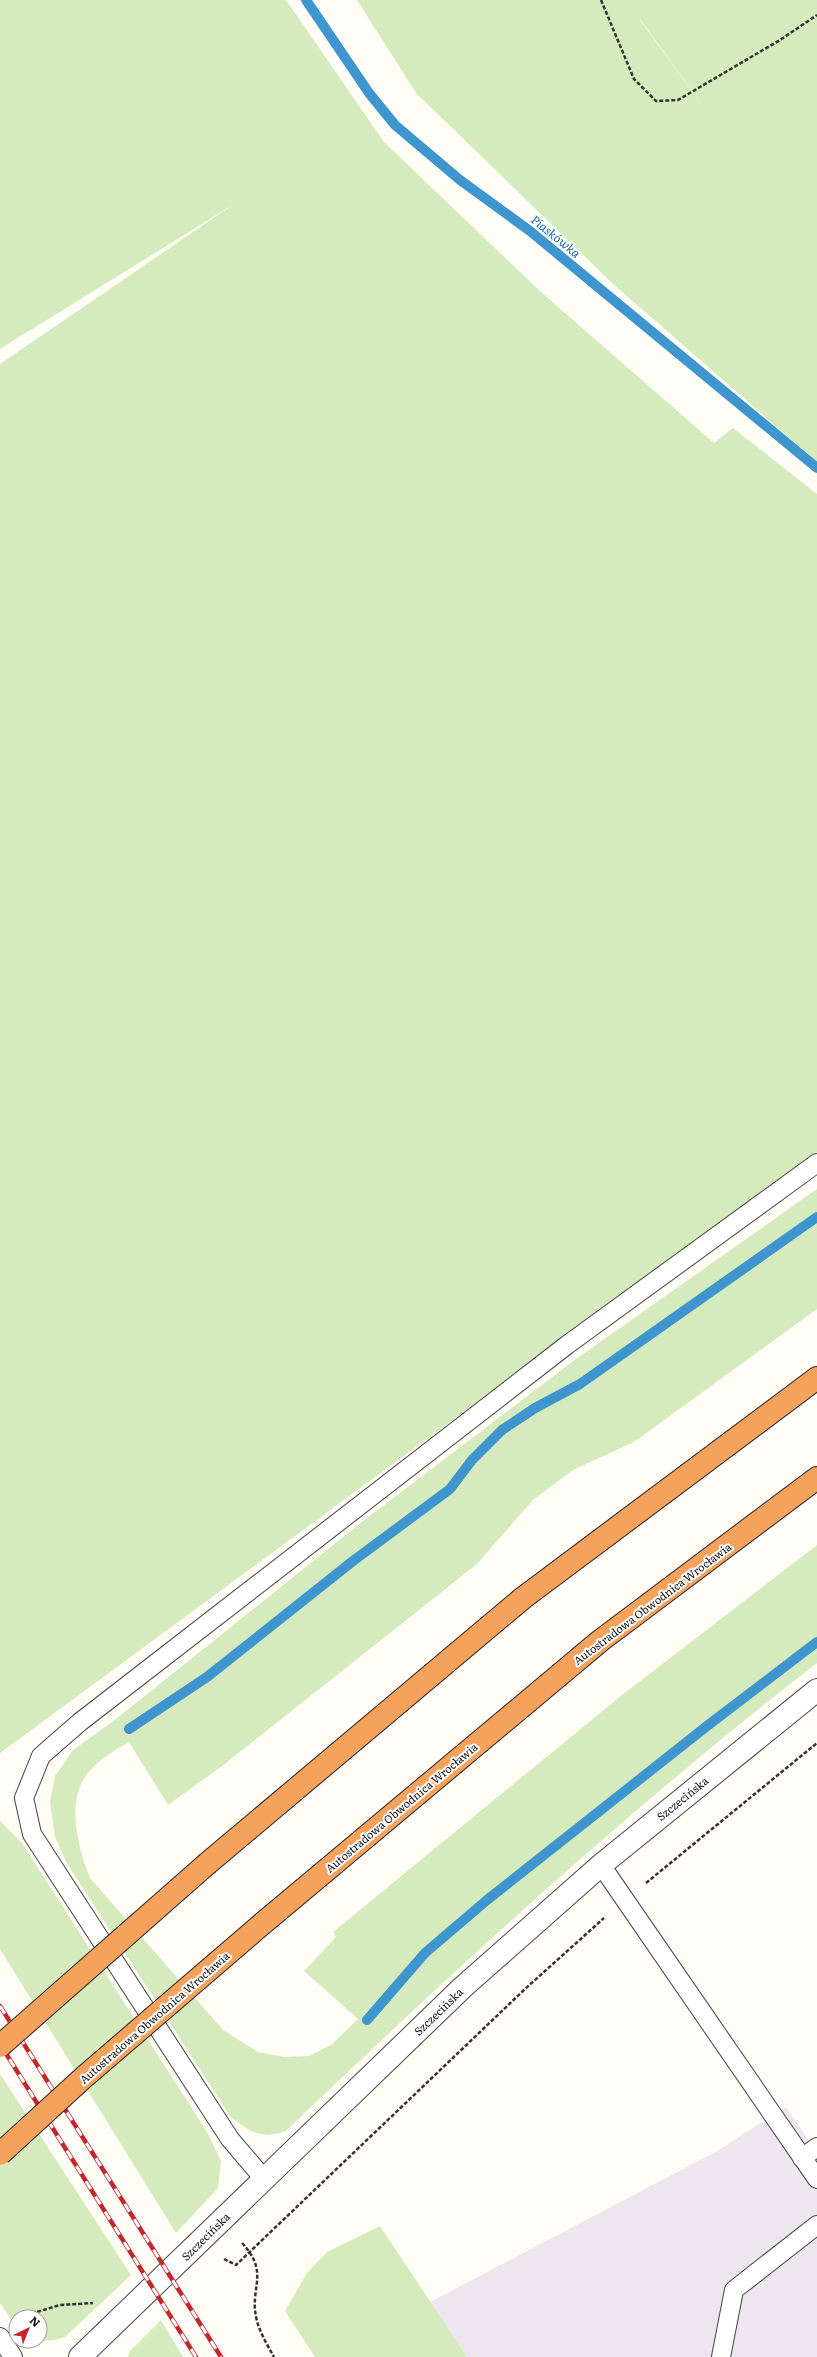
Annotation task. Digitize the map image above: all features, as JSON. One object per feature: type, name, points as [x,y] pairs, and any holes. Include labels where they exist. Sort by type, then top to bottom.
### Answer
[{"type":"highway","points":[[0,2046],[208,1863],[523,1598],[817,1378]]},
{"type":"highway","name":"Autostradowa Obwodnica Wrocławia","points":[[0,2154],[83,2078],[262,1924],[600,1641],[817,1478]]},
{"type":"street","name":"Szczecińska","points":[[80,2357],[463,1987],[601,1865],[817,1690]]},
{"type":"lane","points":[[264,2179],[230,2140],[32,1834],[24,1798],[41,1756],[80,1722],[560,1350],[817,1163]]},
{"type":"lane","points":[[601,1865],[817,2179]]},
{"type":"lane","points":[[802,2158],[817,2147]]},
{"type":"lane","points":[[721,2357],[734,2290],[817,2225]]},
{"type":"lane","points":[[0,2337],[13,2357]]},
{"type":"path","points":[[602,0],[634,79],[656,101],[678,100],[780,40],[817,15]]},
{"type":"path","points":[[220,2258],[228,2260],[236,2265],[525,1989],[625,1900],[817,1743]]},
{"type":"path","points":[[221,2220],[250,2251],[258,2270],[255,2290],[256,2320],[274,2357]]},
{"type":"path","points":[[46,2309],[60,2305],[100,2303]]},
{"type":"shaded area","points":[[786,2107],[817,2152],[817,2357],[467,2357],[430,2302],[719,2150]]},
{"type":"green space","points":[[0,0],[286,0],[384,142],[541,292],[714,443],[733,428],[817,494],[817,1152],[0,1753],[0,364],[234,204],[0,349]]},
{"type":"green space","points":[[357,0],[817,0],[817,462],[612,283],[416,93]],"holes":[[[640,19],[715,122],[640,20]]]},
{"type":"green space","points":[[817,1189],[817,1309],[634,1442],[573,1470],[533,1500],[477,1564],[222,1766],[168,1805],[129,1742],[109,1754],[86,1775],[78,1793],[75,1818],[82,1856],[90,1878],[223,2030],[258,2052],[284,2057],[309,2056],[331,2045],[358,2019],[304,1971],[336,1937],[333,1932],[622,1695],[817,1545],[817,1663],[679,1774],[546,1890],[415,2009],[286,2131],[270,2135],[256,2133],[250,2130],[230,2116],[66,1862],[55,1837],[50,1802],[55,1776],[73,1750],[116,1719],[363,1521],[576,1359]]},
{"type":"green space","points":[[0,1821],[22,1843],[207,2132],[221,2161],[218,2188],[176,2233],[0,1949]]},
{"type":"green space","points":[[0,2074],[131,2275],[65,2337],[55,2340],[48,2340],[48,2309],[8,2309],[8,2314],[0,2303]]},
{"type":"green space","points":[[380,2226],[467,2357],[315,2357],[285,2311],[307,2273],[327,2252]]},
{"type":"green space","points":[[161,2320],[183,2357],[128,2357],[130,2351]]},
{"type":"waterway","name":"Piaskówka","points":[[306,0],[369,93],[395,125],[460,180],[530,231],[817,468]]},
{"type":"waterway","points":[[129,1729],[207,1677],[353,1561],[450,1489],[472,1460],[502,1430],[535,1408],[580,1384],[817,1217]]},
{"type":"waterway","points":[[367,2020],[425,1953],[487,1900],[707,1726],[817,1642]]},
{"type":"railway","points":[[0,2006],[221,2357]]},
{"type":"railway","points":[[0,2044],[196,2357]]}]
